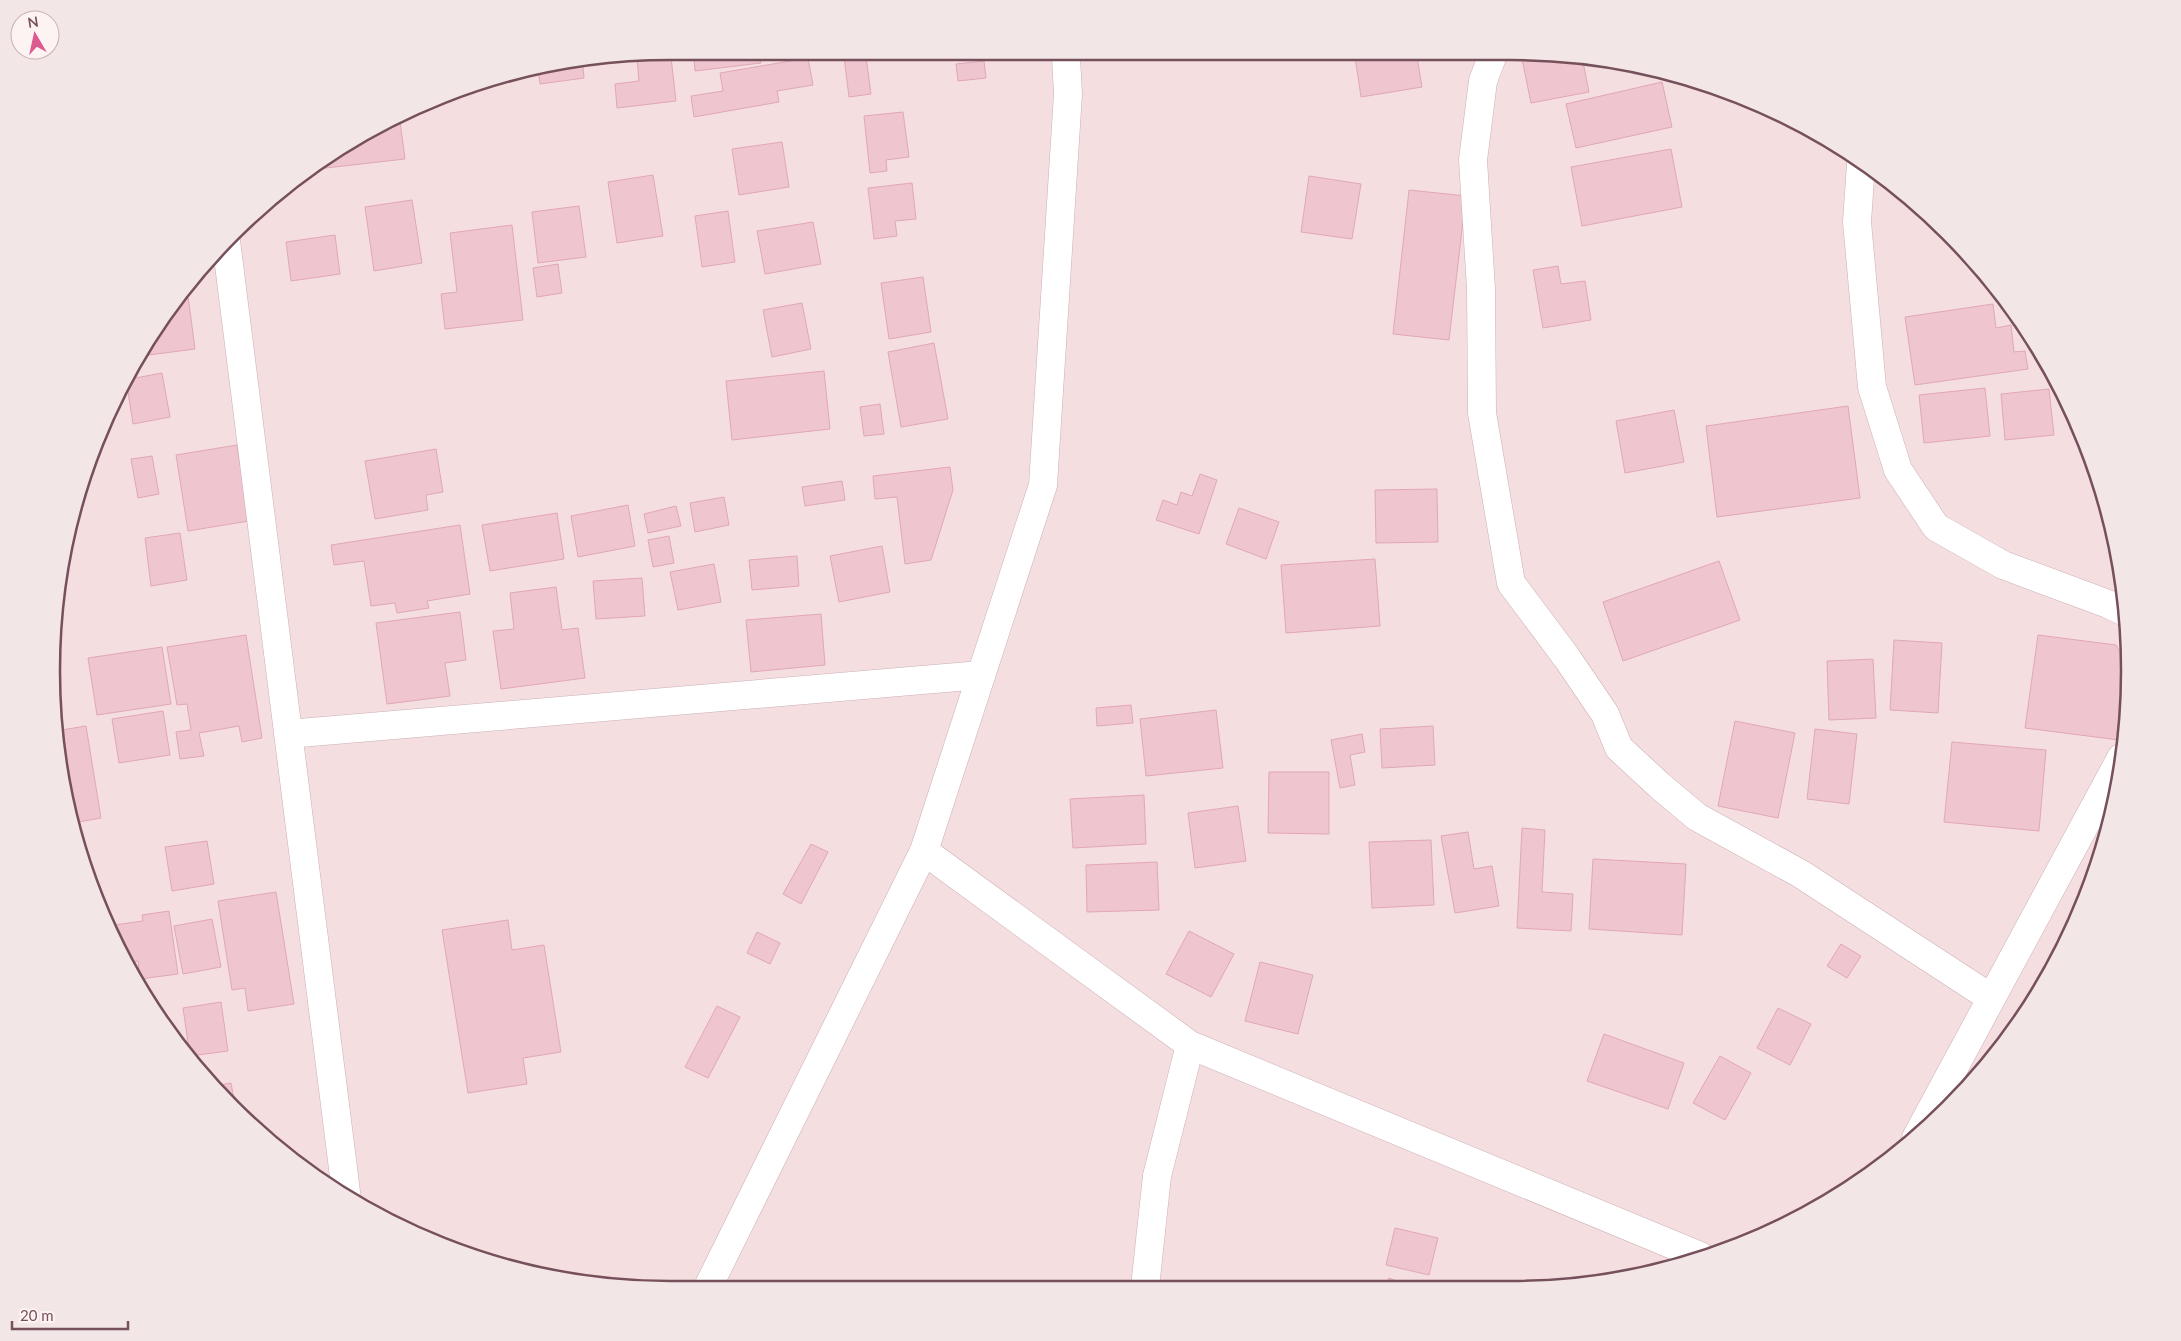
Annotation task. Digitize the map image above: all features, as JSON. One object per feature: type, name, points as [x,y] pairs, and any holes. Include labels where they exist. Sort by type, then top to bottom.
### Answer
[{"type":"street","points":[[711,1281],[924,851],[1043,485],[1068,94],[1066,60]]},
{"type":"street","points":[[1491,60],[1484,81],[1473,160],[1481,288],[1482,413],[1511,583],[1567,658],[1605,714],[1620,748],[1659,785],[1697,817],[1800,874],[1991,998]]},
{"type":"street","points":[[1860,170],[1857,222],[1872,387],[1898,470],[1936,527],[2003,565],[2118,609]]},
{"type":"street","points":[[227,252],[345,1187]]},
{"type":"street","points":[[288,734],[981,675]]},
{"type":"street","points":[[1929,1114],[2112,775]]},
{"type":"street","points":[[924,851],[1190,1046],[1693,1253]]},
{"type":"street","points":[[1146,1281],[1157,1176],[1190,1046]]},
{"type":"shaded area","points":[[631,61],[1550,61],[1630,72],[1707,92],[1781,123],[1850,163],[1882,186],[1942,239],[1995,299],[2018,331],[2058,400],[2075,437],[2089,474],[2109,551],[2116,591],[2121,670],[2116,750],[2109,790],[2089,867],[2075,904],[2058,941],[2018,1010],[1995,1042],[1942,1102],[1882,1155],[1816,1199],[1744,1235],[1707,1249],[1630,1269],[1550,1280],[631,1280],[551,1269],[474,1249],[400,1218],[331,1178],[299,1155],[239,1102],[186,1042],[163,1010],[123,941],[92,867],[72,790],[61,710],[61,631],[65,591],[81,512],[92,474],[106,437],[123,400],[163,331],[186,299],[239,239],[299,186],[331,163],[400,123],[474,92],[551,72]]},
{"type":"building","points":[[671,60],[676,101],[617,108],[615,84],[639,81],[637,61]]},
{"type":"building","points":[[694,60],[760,60],[761,63],[695,71]]},
{"type":"building","points":[[796,60],[808,60],[813,85],[777,91],[779,102],[694,117],[691,96],[723,91],[720,73]]},
{"type":"building","points":[[844,60],[866,60],[871,94],[849,97]]},
{"type":"building","points":[[1355,60],[1418,60],[1422,87],[1361,97]]},
{"type":"building","points":[[1522,60],[1583,64],[1589,92],[1531,103]]},
{"type":"building","points":[[984,61],[986,78],[958,81],[956,64]]},
{"type":"building","points":[[583,66],[584,78],[540,84],[539,75]]},
{"type":"building","points":[[1662,82],[1672,127],[1576,148],[1566,104]]},
{"type":"building","points":[[903,112],[909,157],[886,160],[887,171],[870,173],[864,116]]},
{"type":"building","points":[[400,123],[405,159],[324,168],[365,142]]},
{"type":"building","points":[[782,142],[789,187],[739,195],[732,149]]},
{"type":"building","points":[[1671,149],[1682,207],[1582,226],[1571,167]]},
{"type":"building","points":[[653,175],[663,236],[617,243],[608,182]]},
{"type":"building","points":[[1309,176],[1361,184],[1352,239],[1301,232]]},
{"type":"building","points":[[912,183],[916,219],[895,221],[897,236],[874,239],[868,188]]},
{"type":"building","points":[[1409,190],[1466,196],[1449,340],[1393,334]]},
{"type":"building","points":[[412,200],[422,263],[374,271],[365,207]]},
{"type":"building","points":[[579,206],[586,257],[538,263],[532,212]]},
{"type":"building","points":[[728,211],[735,262],[702,267],[695,216]]},
{"type":"building","points":[[813,222],[821,264],[765,274],[757,231]]},
{"type":"building","points":[[512,225],[523,320],[445,329],[441,294],[457,292],[450,233]]},
{"type":"building","points":[[335,235],[340,274],[291,281],[286,242]]},
{"type":"building","points":[[558,264],[562,293],[537,297],[533,268]]},
{"type":"building","points":[[1558,266],[1561,284],[1585,281],[1591,320],[1543,328],[1533,270]]},
{"type":"building","points":[[923,277],[931,332],[889,339],[881,283]]},
{"type":"building","points":[[188,296],[195,349],[148,355]]},
{"type":"building","points":[[802,303],[811,349],[772,357],[763,310]]},
{"type":"building","points":[[1993,304],[1996,328],[2011,325],[2014,352],[2025,351],[2028,369],[1915,385],[1905,317]]},
{"type":"building","points":[[934,343],[948,419],[901,427],[888,352]]},
{"type":"building","points":[[824,371],[830,429],[732,440],[726,381]]},
{"type":"building","points":[[162,373],[170,417],[133,424],[128,391],[135,378]]},
{"type":"building","points":[[1985,388],[1990,436],[1924,443],[1919,395]]},
{"type":"building","points":[[2049,389],[2054,435],[2005,440],[2001,394]]},
{"type":"building","points":[[880,404],[884,434],[864,436],[860,407]]},
{"type":"building","points":[[1848,406],[1860,498],[1717,517],[1706,426]]},
{"type":"building","points":[[1674,410],[1684,462],[1625,473],[1616,421]]},
{"type":"building","points":[[237,445],[249,521],[188,531],[176,455]]},
{"type":"building","points":[[436,449],[443,492],[426,495],[428,510],[375,519],[365,461]]},
{"type":"building","points":[[152,456],[159,494],[138,498],[131,459]]},
{"type":"building","points":[[950,467],[953,490],[931,560],[905,564],[897,497],[875,499],[873,476]]},
{"type":"building","points":[[1200,474],[1217,480],[1199,534],[1156,520],[1163,500],[1177,505],[1181,492],[1192,496]]},
{"type":"building","points":[[842,481],[845,500],[805,506],[802,487]]},
{"type":"building","points":[[1437,489],[1438,542],[1376,543],[1375,490]]},
{"type":"building","points":[[724,497],[729,525],[695,532],[690,503]]},
{"type":"building","points":[[628,505],[635,546],[578,557],[571,516]]},
{"type":"building","points":[[676,506],[681,526],[648,533],[644,514]]},
{"type":"building","points":[[1239,508],[1279,522],[1266,559],[1226,544]]},
{"type":"building","points":[[557,513],[564,559],[490,571],[482,525]]},
{"type":"building","points":[[460,525],[470,594],[427,601],[429,608],[397,613],[395,603],[371,606],[364,561],[334,565],[331,545]]},
{"type":"building","points":[[180,533],[187,580],[151,586],[145,538]]},
{"type":"building","points":[[669,536],[674,563],[653,567],[648,540]]},
{"type":"building","points":[[882,546],[890,592],[839,602],[830,556]]},
{"type":"building","points":[[797,556],[799,586],[752,590],[749,560]]},
{"type":"building","points":[[1375,559],[1380,626],[1286,633],[1281,565]]},
{"type":"building","points":[[1719,561],[1740,620],[1623,661],[1603,602]]},
{"type":"building","points":[[714,564],[721,602],[678,610],[670,572]]},
{"type":"building","points":[[642,578],[645,616],[596,619],[593,581]]},
{"type":"building","points":[[556,587],[562,630],[578,628],[585,678],[501,689],[493,631],[514,629],[510,593]]},
{"type":"building","points":[[460,612],[466,660],[445,663],[450,696],[387,704],[376,623]]},
{"type":"building","points":[[821,614],[825,665],[751,672],[746,620]]},
{"type":"building","points":[[246,635],[262,738],[242,742],[239,726],[199,733],[204,756],[180,759],[176,732],[191,730],[187,704],[177,705],[167,647]]},
{"type":"building","points":[[2038,635],[2116,645],[2121,652],[2121,670],[2117,740],[2025,728]]},
{"type":"building","points":[[1894,640],[1942,643],[1938,713],[1890,710]]},
{"type":"building","points":[[162,647],[171,704],[97,715],[88,658]]},
{"type":"building","points":[[1873,659],[1876,718],[1829,720],[1827,661]]},
{"type":"building","points":[[1131,705],[1133,723],[1097,726],[1096,708]]},
{"type":"building","points":[[1216,710],[1223,768],[1146,776],[1140,719]]},
{"type":"building","points":[[163,711],[170,755],[119,763],[112,719]]},
{"type":"building","points":[[1735,721],[1795,733],[1778,818],[1718,806]]},
{"type":"building","points":[[86,726],[101,818],[79,822],[72,790],[63,730]]},
{"type":"building","points":[[1433,726],[1435,765],[1382,768],[1380,729]]},
{"type":"building","points":[[1815,729],[1857,734],[1849,804],[1807,799]]},
{"type":"building","points":[[1362,734],[1365,752],[1350,755],[1355,785],[1340,788],[1331,740]]},
{"type":"building","points":[[1952,742],[2046,750],[2039,831],[1944,822]]},
{"type":"building","points":[[1269,772],[1329,772],[1329,834],[1268,833]]},
{"type":"building","points":[[1144,795],[1146,844],[1073,848],[1070,799]]},
{"type":"building","points":[[1238,806],[1246,861],[1195,868],[1188,813]]},
{"type":"building","points":[[1522,828],[1545,830],[1542,892],[1573,894],[1571,931],[1517,928]]},
{"type":"building","points":[[1468,832],[1474,869],[1492,866],[1499,906],[1455,913],[1441,836]]},
{"type":"building","points":[[1431,840],[1434,905],[1372,908],[1369,842]]},
{"type":"building","points":[[207,841],[214,884],[172,891],[165,847]]},
{"type":"building","points":[[811,844],[828,852],[801,904],[783,894]]},
{"type":"building","points":[[1593,859],[1686,864],[1682,935],[1589,929]]},
{"type":"building","points":[[1157,862],[1159,910],[1087,912],[1086,865]]},
{"type":"building","points":[[276,892],[294,1004],[248,1011],[245,988],[232,990],[218,901]]},
{"type":"building","points":[[169,911],[178,974],[144,979],[142,976],[138,961],[134,961],[116,925],[143,921],[142,915]]},
{"type":"building","points":[[212,919],[221,967],[183,974],[174,926]]},
{"type":"building","points":[[508,920],[512,950],[544,945],[561,1052],[523,1058],[527,1084],[468,1093],[442,930]]},
{"type":"building","points":[[1189,931],[1234,954],[1211,997],[1166,974]]},
{"type":"building","points":[[757,932],[780,943],[770,964],[747,953]]},
{"type":"building","points":[[1841,944],[1861,956],[1847,978],[1827,966]]},
{"type":"building","points":[[1260,962],[1313,975],[1298,1034],[1245,1021]]},
{"type":"building","points":[[221,1002],[228,1051],[197,1055],[188,1045],[183,1008]]},
{"type":"building","points":[[717,1006],[740,1017],[708,1078],[685,1067]]},
{"type":"building","points":[[1778,1008],[1811,1024],[1790,1065],[1757,1048]]},
{"type":"building","points":[[1604,1034],[1684,1063],[1668,1109],[1587,1081]]},
{"type":"building","points":[[1720,1056],[1751,1073],[1725,1120],[1693,1103]]},
{"type":"building","points":[[231,1083],[233,1096],[223,1084]]},
{"type":"building","points":[[1395,1228],[1438,1238],[1429,1275],[1386,1265]]}]
